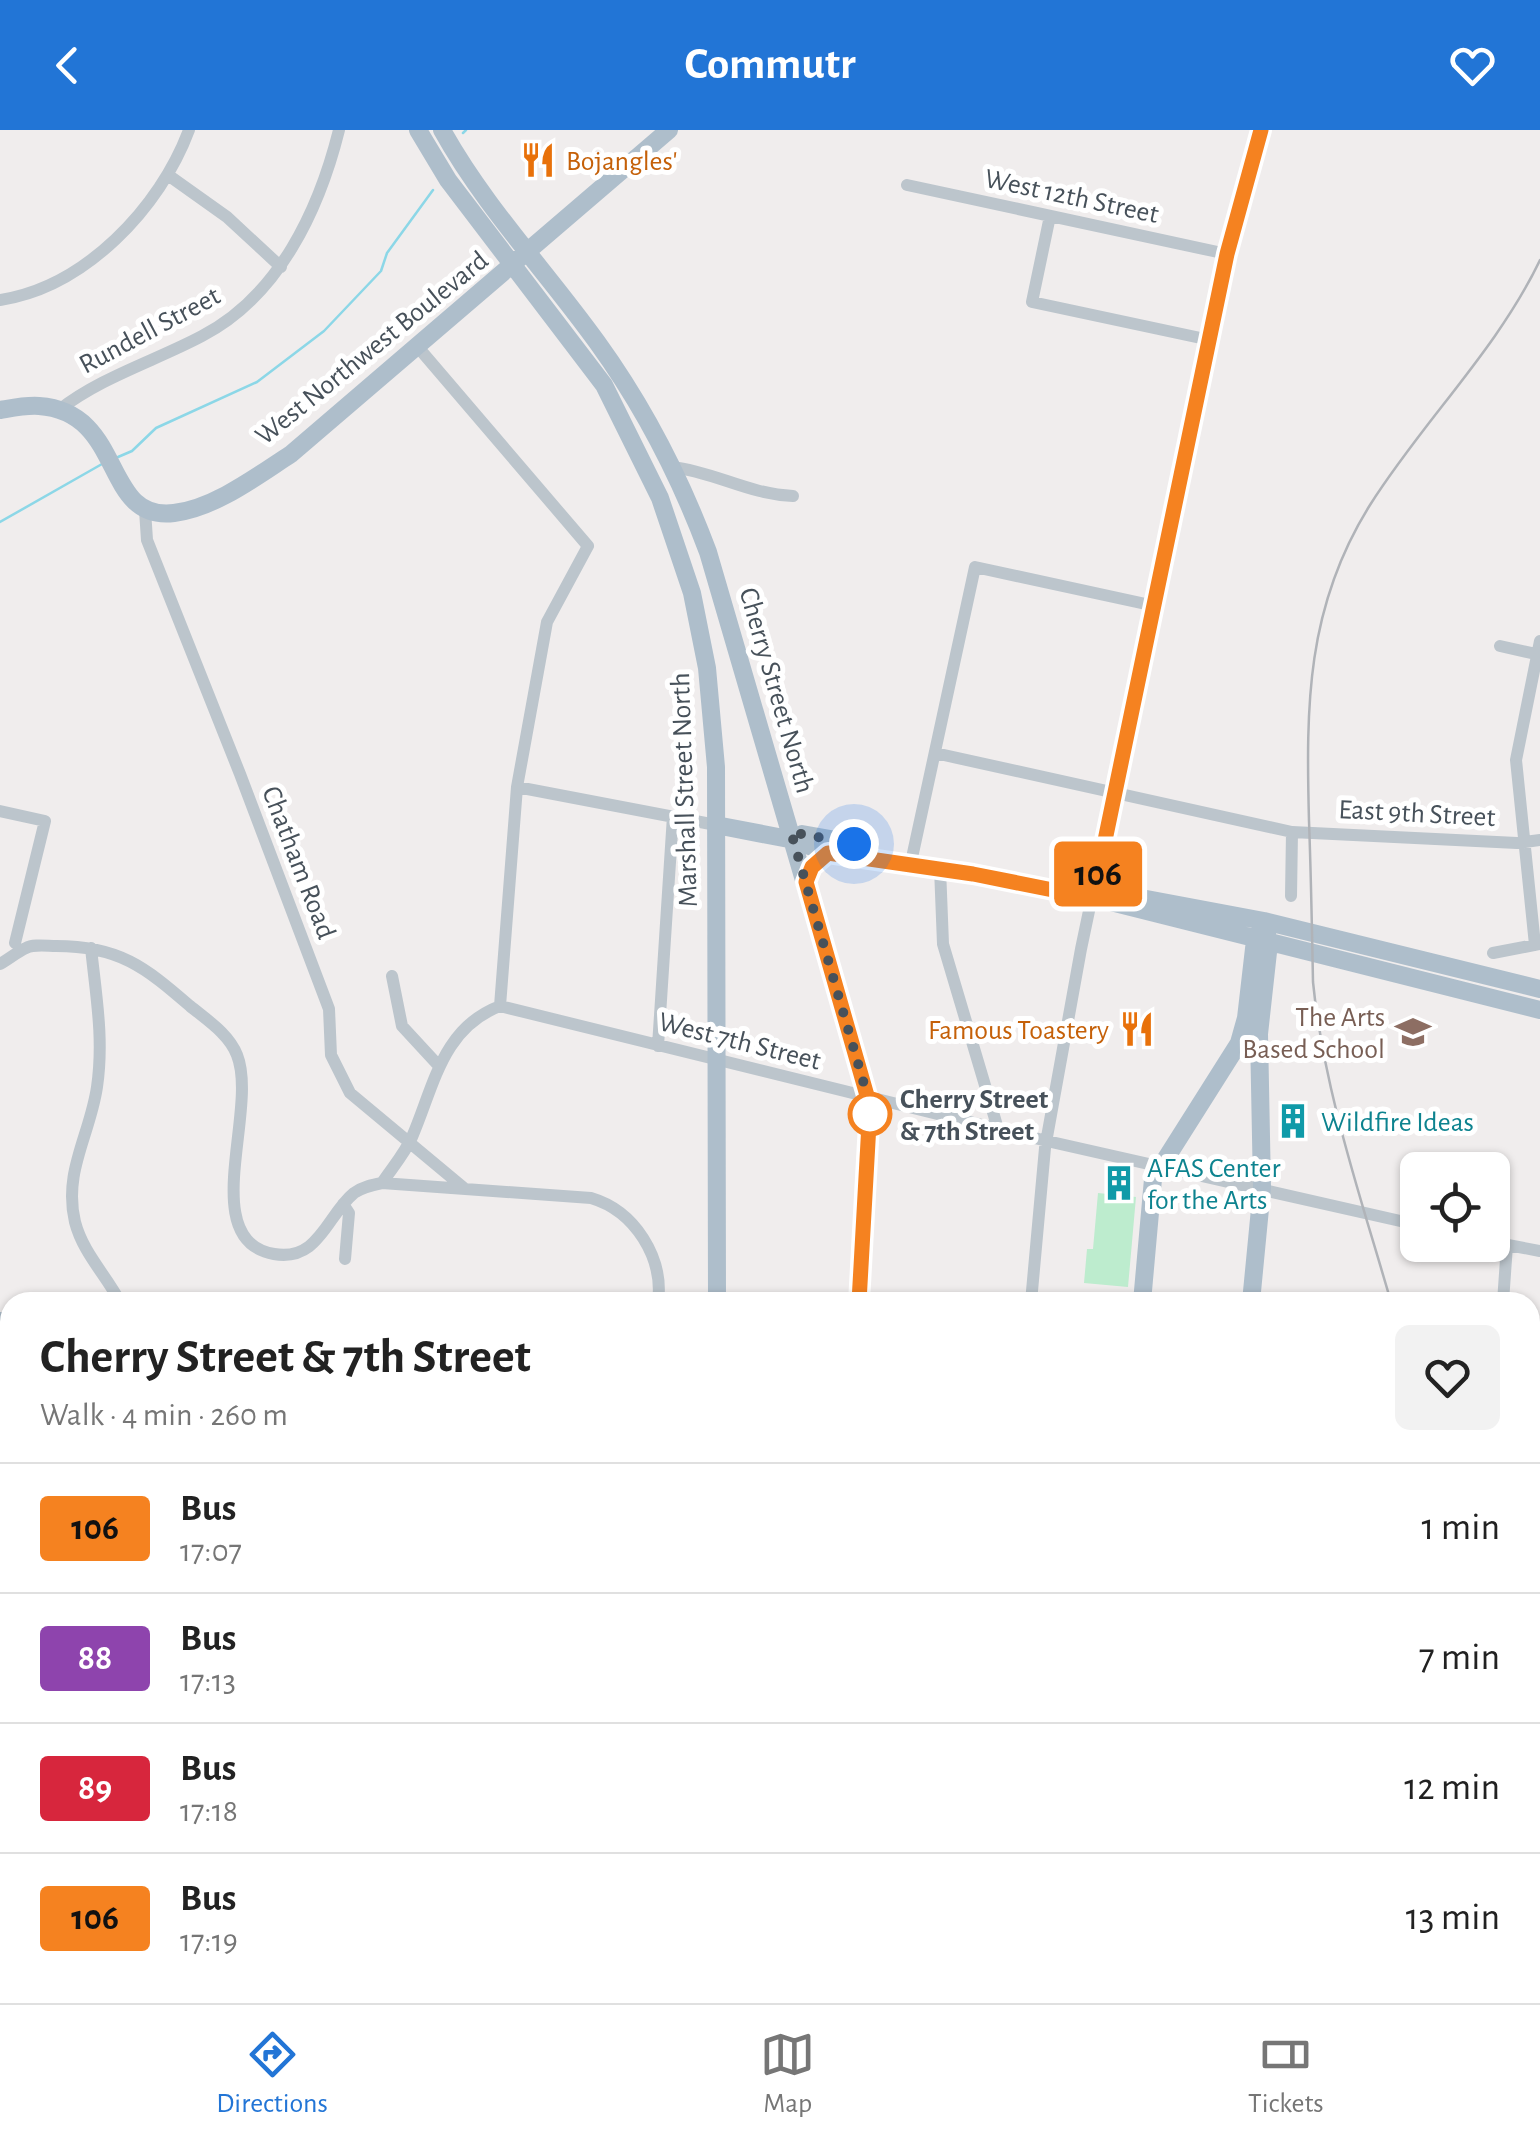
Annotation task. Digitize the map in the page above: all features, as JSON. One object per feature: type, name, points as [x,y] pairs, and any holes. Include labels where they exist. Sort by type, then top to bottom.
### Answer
[{"type":"main road","name":"Marshall Street North","points":[[418,130],[448,180],[604,385],[639,451],[669,521],[692,593],[708,668],[715,742],[717,1292]]},
{"type":"main road","name":"Cherry Street North","points":[[442,130],[462,164],[617,372],[682,468],[868,1098],[870,1123],[860,1292]]},
{"type":"main road","name":"West Northwest Boulevard","points":[[145,510],[176,513],[247,482],[291,454],[669,130]]},
{"type":"main road","points":[[0,410],[39,406],[72,415],[90,429],[130,500],[145,510]]},
{"type":"main road","points":[[716,825],[913,853],[1094,893],[1262,942],[1540,1010]]},
{"type":"main road","points":[[793,836],[828,853],[1264,921],[1540,989]]},
{"type":"main road","points":[[806,882],[812,867],[828,853]]},
{"type":"main road","points":[[1252,1292],[1262,1188],[1258,1062],[1264,921]]},
{"type":"main road","points":[[1143,1292],[1152,1184],[1230,1058],[1244,1027],[1262,942]]},
{"type":"main road","points":[[1230,1058],[1247,1055],[1258,1062]]},
{"type":"street","points":[[0,300],[34,291],[88,261],[124,231],[168,174],[189,130]]},
{"type":"street","name":"Rundell Street","points":[[59,410],[82,392],[219,326],[248,302],[281,267],[306,223],[329,171],[339,130]]},
{"type":"street","points":[[1032,1292],[1047,1141],[1075,976],[1227,254],[1262,130]]},
{"type":"street","points":[[168,174],[227,217],[281,267]]},
{"type":"street","name":"West 12th Street","points":[[907,185],[1227,254]]},
{"type":"street","points":[[1050,216],[1032,302],[1210,340]]},
{"type":"street","points":[[382,1183],[411,1141],[438,1065],[466,1025],[483,1012],[500,1006],[516,787],[547,622],[588,546],[418,346]]},
{"type":"street","points":[[682,468],[763,495],[792,496]]},
{"type":"street","name":"Chatham Road","points":[[145,510],[147,540],[329,1008],[335,1067],[358,1102],[411,1141],[464,1188]]},
{"type":"street","points":[[913,853],[975,567],[1155,606]]},
{"type":"street","points":[[1493,954],[1537,944],[1516,760],[1539,650],[1500,646]]},
{"type":"street","name":"East 9th Street","points":[[935,753],[1295,832],[1540,840]]},
{"type":"street","points":[[516,787],[716,825]]},
{"type":"street","points":[[0,811],[45,821],[22,945],[0,964]]},
{"type":"street","points":[[658,1046],[672,816]]},
{"type":"street","points":[[1291,896],[1295,832]]},
{"type":"street","points":[[940,868],[943,944],[998,1129]]},
{"type":"street","points":[[0,940],[22,945],[91,948],[140,965],[216,1027],[235,1049],[243,1086],[233,1212],[246,1239],[272,1254],[297,1253],[323,1235],[343,1204],[362,1188],[382,1183],[553,1194],[603,1202],[624,1216],[644,1240],[657,1270],[658,1292]]},
{"type":"street","points":[[91,948],[100,1016],[100,1062],[92,1108],[74,1164],[71,1194],[82,1243],[114,1292]]},
{"type":"street","points":[[392,976],[402,1026],[438,1065]]},
{"type":"street","name":"West 7th Street","points":[[500,1006],[1047,1141],[1400,1221]]},
{"type":"street","points":[[343,1204],[349,1214],[345,1259]]},
{"type":"street","points":[[1510,1245],[1540,1251]]},
{"type":"street","points":[[1505,1292],[1507,1262]]},
{"type":"green space","points":[[1098,1193],[1136,1197],[1128,1287],[1084,1283],[1087,1249],[1093,1249]]},
{"type":"waterway","points":[[463,133],[466,130]]},
{"type":"waterway","points":[[118,457],[132,451],[156,428],[257,382],[324,331],[381,271],[387,253],[433,190]]},
{"type":"waterway","points":[[0,522],[102,464]]},
{"type":"railway","points":[[1388,1292],[1335,1104],[1313,982],[1308,737],[1314,658],[1333,581],[1370,505],[1503,324],[1540,260]]},
{"type":"bus line","name":"106","points":[[860,1292],[870,1106],[806,882],[812,867],[828,853],[973,874],[1093,898],[1227,254],[1261,130]]},
{"type":"place","name":"Bojangles'","points":[[538,160]]},
{"type":"place","name":"Famous Toastery","points":[[1137,1029]]},
{"type":"place","name":"The Arts Based School","points":[[1413,1032]]},
{"type":"place","name":"Cherry Street & 7th Street","points":[[870,1114]]},
{"type":"place","name":"Wildfire Ideas","points":[[1293,1121]]},
{"type":"place","name":"AFAS Center for the Arts","points":[[1119,1183]]},
{"type":"route","points":[[854,844],[791,832],[870,1114]]}]
